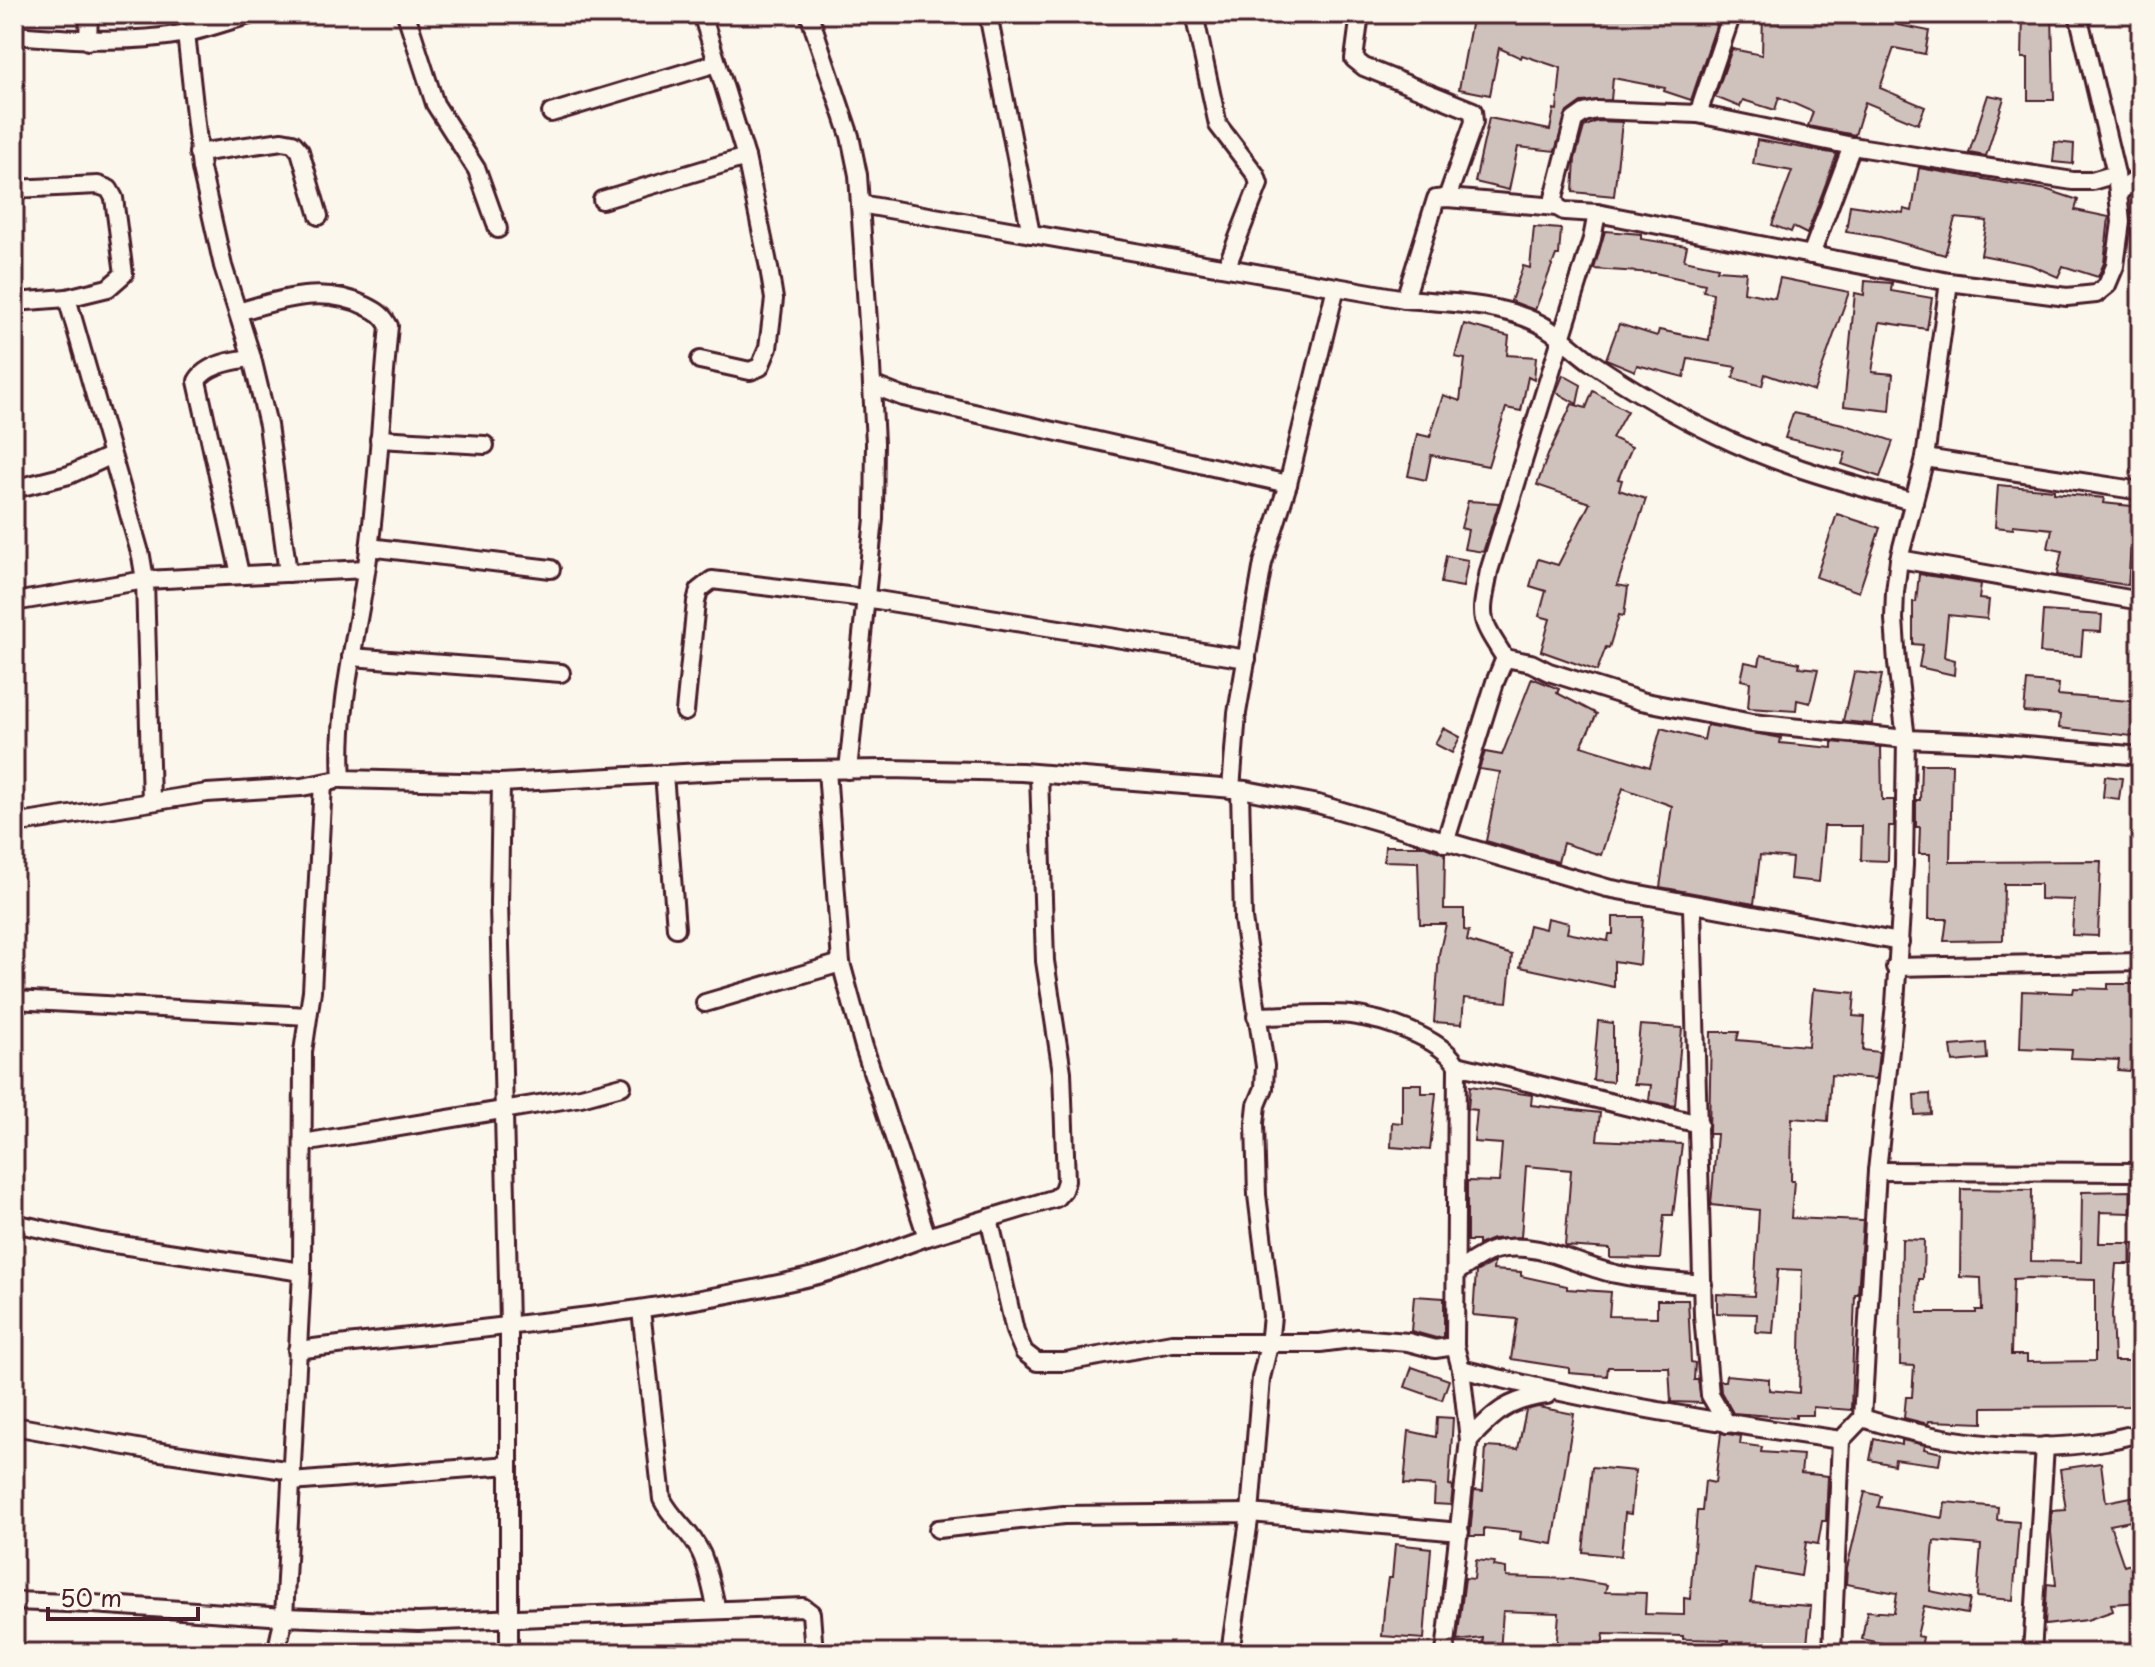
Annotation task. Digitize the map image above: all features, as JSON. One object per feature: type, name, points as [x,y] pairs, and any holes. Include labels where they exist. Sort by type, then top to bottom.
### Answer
[{"type":"street","points":[[88,41],[89,14]]},
{"type":"street","points":[[14,35],[88,41],[153,39],[253,14]]},
{"type":"street","points":[[406,14],[435,104],[477,170],[498,229]]},
{"type":"street","points":[[700,360],[750,371],[760,367],[768,348],[774,299],[746,157],[702,14]]},
{"type":"street","points":[[809,14],[850,136],[858,175],[872,385],[874,519],[848,770]]},
{"type":"street","points":[[988,14],[1031,234]]},
{"type":"street","points":[[1194,14],[1218,125],[1256,175],[1259,184],[1227,266]]},
{"type":"street","points":[[1360,14],[1354,59],[1364,67],[1473,111],[1474,122],[1447,198]]},
{"type":"street","points":[[1698,114],[1732,14]]},
{"type":"street","points":[[1405,299],[1436,199],[1447,198],[1597,213],[1949,282],[2067,297],[2096,294],[2107,285],[2115,266],[2121,222],[2116,174],[2078,14]]},
{"type":"street","points":[[186,33],[198,153],[223,266],[252,358],[268,425],[288,573]]},
{"type":"street","points":[[551,113],[717,63]]},
{"type":"street","points":[[1557,207],[1554,198],[1574,120],[1596,110],[1698,114],[1852,146],[2073,181],[2092,181],[2116,174]]},
{"type":"street","points":[[198,153],[282,141],[293,143],[300,151],[319,216]]},
{"type":"street","points":[[1811,255],[1852,146]]},
{"type":"street","points":[[602,200],[746,157]]},
{"type":"street","points":[[2119,192],[2141,176]]},
{"type":"street","points":[[14,189],[98,185],[109,189],[114,198],[124,274],[108,288],[67,298],[14,302]]},
{"type":"street","points":[[860,204],[1405,299],[1478,306],[1524,317],[1539,323],[1646,398],[1729,441],[1782,464],[1914,502]]},
{"type":"street","points":[[1597,213],[1592,239],[1489,571],[1481,613],[1483,624],[1505,658],[1531,663],[1549,672],[1641,701],[1738,721],[1906,739],[2141,756]]},
{"type":"street","points":[[1832,1653],[1841,1440],[1862,1418],[1877,1171],[1895,1004],[1895,967],[1900,942],[1906,739],[1894,619],[1899,559],[1925,458],[1949,282]]},
{"type":"street","points":[[1230,1653],[1250,1513],[1261,1378],[1272,1316],[1257,1195],[1255,1123],[1257,1105],[1264,1088],[1265,1066],[1243,919],[1236,789],[1237,713],[1263,563],[1288,484],[1336,287]]},
{"type":"street","points":[[238,312],[281,299],[322,294],[352,299],[384,316],[389,326],[369,547],[340,751],[342,779]]},
{"type":"street","points":[[67,298],[141,556],[145,580],[151,801]]},
{"type":"street","points":[[240,574],[197,381],[201,374],[222,364],[252,358]]},
{"type":"street","points":[[872,385],[903,397],[1288,484]]},
{"type":"street","points":[[379,439],[485,445]]},
{"type":"street","points":[[14,489],[69,475],[110,456]]},
{"type":"street","points":[[1925,458],[2141,491]]},
{"type":"street","points":[[369,547],[551,569]]},
{"type":"street","points":[[1899,559],[2141,601]]},
{"type":"street","points":[[14,602],[145,580],[366,569]]},
{"type":"street","points":[[685,712],[696,602],[699,590],[712,580],[865,598],[1247,659]]},
{"type":"street","points":[[351,657],[561,673]]},
{"type":"street","points":[[1445,843],[1505,658]]},
{"type":"street","points":[[14,824],[207,793],[342,779],[501,783],[664,774],[827,770],[1039,774],[1236,789],[1318,804],[1607,888],[1900,942]]},
{"type":"street","points":[[827,770],[841,963],[864,1047],[927,1237]]},
{"type":"street","points":[[664,774],[676,928]]},
{"type":"street","points":[[297,1350],[641,1310],[778,1284],[1056,1198],[1066,1181],[1062,1072],[1045,961],[1039,774]]},
{"type":"street","points":[[276,1653],[284,1617],[302,1272],[303,1052],[314,965],[323,783]]},
{"type":"street","points":[[501,783],[499,903],[509,1324],[509,1653]]},
{"type":"street","points":[[1692,906],[1703,1284],[1710,1395],[1727,1424]]},
{"type":"street","points":[[1895,967],[2141,962]]},
{"type":"street","points":[[705,1003],[841,963]]},
{"type":"street","points":[[14,1000],[308,1016]]},
{"type":"street","points":[[1256,1016],[1351,1015],[1394,1026],[1436,1043],[1457,1065],[1455,1346],[1461,1369],[1469,1440],[1445,1653]]},
{"type":"street","points":[[1457,1065],[1699,1124]]},
{"type":"street","points":[[303,1143],[581,1097],[622,1086]]},
{"type":"street","points":[[1877,1171],[2141,1172]]},
{"type":"street","points":[[989,1218],[1015,1331],[1024,1352],[1037,1362],[1065,1362],[1172,1343],[1269,1345],[1358,1338],[1408,1342],[1435,1349],[1455,1346]]},
{"type":"street","points":[[14,1223],[101,1242],[302,1272]]},
{"type":"street","points":[[1457,1272],[1483,1255],[1512,1248],[1564,1257],[1613,1273],[1703,1284]]},
{"type":"street","points":[[641,1310],[662,1499],[701,1553],[717,1610]]},
{"type":"street","points":[[1461,1369],[1556,1394],[1688,1418],[1841,1440]]},
{"type":"street","points":[[1469,1440],[1492,1415],[1516,1400],[1556,1394]]},
{"type":"street","points":[[1688,1418],[1704,1405],[1710,1395]]},
{"type":"street","points":[[1862,1418],[1920,1434],[1985,1445],[2045,1446],[2104,1441],[2141,1433]]},
{"type":"street","points":[[14,1426],[291,1477],[509,1465]]},
{"type":"street","points":[[2032,1653],[2045,1446]]},
{"type":"street","points":[[938,1529],[1064,1515],[1250,1513],[1460,1532]]},
{"type":"street","points":[[14,1601],[418,1622],[803,1607],[811,1613],[814,1653]]},
{"type":"building","points":[[1473,14],[1507,19],[1509,14],[1518,14],[1548,20],[1550,14],[1720,14],[1691,100],[1664,91],[1665,88],[1613,78],[1611,100],[1581,102],[1567,112],[1555,151],[1518,147],[1509,190],[1475,182],[1489,118],[1550,130],[1554,109],[1557,110],[1561,68],[1522,55],[1521,58],[1499,48],[1490,95],[1459,89]]},
{"type":"building","points":[[1763,14],[1870,14],[1899,19],[1898,25],[1929,31],[1925,54],[1894,48],[1880,88],[1925,107],[1918,124],[1865,102],[1855,135],[1808,126],[1813,112],[1779,97],[1775,110],[1743,100],[1740,107],[1715,97],[1732,49],[1762,55]]},
{"type":"building","points":[[2023,14],[2052,14],[2054,100],[2028,100],[2028,58],[2022,58]]},
{"type":"building","points":[[1988,95],[2004,98],[1986,156],[1969,153]]},
{"type":"building","points":[[1597,121],[1622,122],[1614,196],[1573,192],[1575,159],[1584,127]]},
{"type":"building","points":[[1757,140],[1837,154],[1807,234],[1793,227],[1791,232],[1772,225],[1792,171],[1753,164]]},
{"type":"building","points":[[2055,142],[2074,144],[2073,164],[2053,162]]},
{"type":"building","points":[[1919,168],[2048,190],[2078,200],[2075,210],[2109,217],[2104,263],[2098,277],[2063,266],[2058,277],[2031,265],[1981,255],[1987,221],[1955,218],[1945,255],[1880,237],[1846,232],[1850,205],[1903,213],[1904,209],[1912,211]]},
{"type":"building","points":[[1534,227],[1561,229],[1559,255],[1556,255],[1535,310],[1511,301],[1523,266],[1530,268]]},
{"type":"building","points":[[1605,231],[1641,234],[1641,239],[1687,246],[1684,260],[1718,267],[1717,270],[1746,272],[1744,292],[1775,298],[1780,278],[1849,292],[1814,391],[1765,374],[1762,386],[1733,378],[1736,367],[1688,359],[1684,377],[1637,365],[1635,371],[1606,359],[1619,324],[1657,336],[1659,330],[1709,340],[1713,293],[1703,291],[1705,284],[1655,273],[1594,269]]},
{"type":"building","points":[[1865,281],[1892,283],[1891,291],[1932,298],[1927,329],[1880,322],[1872,372],[1893,374],[1890,411],[1844,406],[1855,293],[1864,295]]},
{"type":"building","points":[[1464,324],[1509,336],[1507,355],[1536,357],[1534,380],[1528,377],[1521,411],[1506,408],[1488,466],[1431,455],[1426,480],[1408,476],[1417,434],[1430,437],[1443,395],[1460,401],[1465,359],[1455,357]]},
{"type":"building","points":[[1563,375],[1581,385],[1577,404],[1556,392]]},
{"type":"building","points":[[1593,391],[1627,411],[1612,438],[1632,447],[1618,479],[1622,480],[1619,490],[1646,499],[1617,585],[1628,587],[1624,616],[1619,615],[1609,648],[1606,647],[1597,671],[1541,651],[1550,619],[1539,616],[1546,591],[1530,586],[1538,559],[1558,565],[1590,503],[1537,485],[1572,404],[1586,408]]},
{"type":"building","points":[[1793,413],[1843,424],[1893,441],[1880,477],[1842,464],[1846,452],[1785,438]]},
{"type":"building","points":[[1998,485],[2054,490],[2054,493],[2104,498],[2103,503],[2141,507],[2141,534],[2132,533],[2128,585],[2057,575],[2062,551],[2048,548],[2052,529],[2013,525],[2013,529],[1995,527]]},
{"type":"building","points":[[1468,501],[1499,503],[1483,552],[1464,549],[1468,530],[1461,528]]},
{"type":"building","points":[[1837,514],[1880,528],[1859,592],[1816,577]]},
{"type":"building","points":[[1446,556],[1468,560],[1463,587],[1441,583]]},
{"type":"building","points":[[1919,574],[1981,584],[1979,599],[1989,600],[1987,619],[1948,615],[1944,657],[1955,660],[1954,675],[1919,667],[1923,645],[1913,644],[1913,602],[1916,602]]},
{"type":"building","points":[[2043,611],[2102,615],[2101,632],[2083,631],[2081,656],[2040,653]]},
{"type":"building","points":[[1761,655],[1800,663],[1799,667],[1818,669],[1810,703],[1797,700],[1796,711],[1748,708],[1750,682],[1741,680],[1745,662],[1759,665]]},
{"type":"building","points":[[1854,672],[1882,675],[1872,724],[1843,721]]},
{"type":"building","points":[[1532,678],[1559,689],[1557,693],[1597,714],[1581,746],[1650,767],[1661,728],[1704,740],[1707,725],[1781,738],[1780,743],[1832,748],[1832,742],[1881,747],[1882,800],[1894,800],[1894,826],[1889,826],[1888,861],[1861,860],[1862,826],[1824,826],[1819,882],[1790,879],[1792,858],[1760,855],[1754,904],[1660,887],[1672,806],[1623,788],[1601,855],[1563,843],[1558,862],[1486,841],[1500,772],[1479,769],[1485,752],[1502,755]]},
{"type":"building","points":[[2027,681],[2059,684],[2058,695],[2141,702],[2141,737],[2059,728],[2060,715],[2024,712]]},
{"type":"building","points":[[1443,728],[1460,737],[1452,753],[1435,744]]},
{"type":"building","points":[[1921,764],[1952,764],[1950,862],[2101,861],[2098,936],[2072,935],[2074,900],[2040,899],[2040,884],[2004,884],[2003,940],[1944,941],[1947,919],[1929,919],[1930,854],[1919,854],[1920,827],[1916,827],[1916,800],[1920,800]]},
{"type":"building","points":[[2105,776],[2122,778],[2119,799],[2103,797]]},
{"type":"building","points":[[1385,846],[1425,846],[1445,854],[1444,909],[1464,909],[1464,930],[1469,931],[1467,941],[1512,955],[1507,1002],[1464,998],[1462,1024],[1434,1022],[1439,954],[1446,924],[1420,924],[1418,862],[1384,861]]},
{"type":"building","points":[[1613,917],[1643,917],[1640,965],[1614,961],[1614,987],[1520,967],[1529,925],[1545,929],[1547,918],[1569,923],[1567,933],[1608,941],[1609,934],[1613,934]]},
{"type":"building","points":[[2108,984],[2141,984],[2141,1072],[2118,1070],[2119,1060],[2071,1058],[2072,1050],[2020,1048],[2022,991],[2073,993],[2074,988],[2108,989]]},
{"type":"building","points":[[1813,989],[1855,993],[1853,1016],[1865,1017],[1863,1050],[1879,1052],[1876,1079],[1831,1075],[1828,1121],[1792,1118],[1791,1181],[1794,1181],[1791,1218],[1863,1221],[1858,1294],[1855,1294],[1851,1410],[1813,1407],[1813,1415],[1796,1415],[1796,1418],[1733,1413],[1721,1392],[1720,1381],[1725,1381],[1726,1375],[1769,1379],[1769,1390],[1799,1393],[1802,1270],[1778,1269],[1773,1333],[1756,1332],[1757,1314],[1717,1313],[1717,1294],[1754,1296],[1759,1210],[1711,1205],[1717,1134],[1709,1134],[1711,1032],[1739,1032],[1737,1040],[1808,1046]]},
{"type":"building","points":[[1598,1021],[1613,1023],[1613,1082],[1593,1080]]},
{"type":"building","points":[[1640,1025],[1682,1028],[1675,1106],[1649,1101],[1651,1085],[1634,1084]]},
{"type":"building","points":[[1986,1043],[1987,1059],[1953,1062],[1951,1046]]},
{"type":"building","points":[[1402,1084],[1421,1084],[1421,1093],[1436,1093],[1430,1150],[1391,1147],[1392,1122],[1402,1123]]},
{"type":"building","points":[[1470,1086],[1532,1095],[1531,1105],[1600,1113],[1597,1140],[1682,1144],[1673,1215],[1664,1215],[1660,1259],[1610,1258],[1610,1249],[1565,1246],[1571,1170],[1526,1166],[1521,1237],[1493,1239],[1478,1245],[1478,1241],[1467,1241],[1467,1181],[1499,1182],[1502,1144],[1474,1142],[1477,1110],[1468,1109]]},
{"type":"building","points":[[1930,1094],[1931,1114],[1915,1115],[1914,1095]]},
{"type":"building","points":[[1961,1189],[2032,1190],[2031,1261],[2081,1262],[2082,1192],[2132,1191],[2131,1213],[2100,1212],[2099,1243],[2134,1243],[2133,1264],[2116,1264],[2112,1314],[2114,1361],[2131,1361],[2131,1406],[1983,1407],[1983,1423],[1929,1421],[1928,1424],[1904,1418],[1906,1397],[1912,1397],[1914,1366],[1900,1365],[1902,1239],[1924,1240],[1918,1313],[1976,1313],[1976,1310],[1982,1310],[1981,1278],[1960,1277]],"holes":[[[2013,1279],[2095,1280],[2095,1361],[2027,1362],[2027,1355],[2011,1355]]]},
{"type":"building","points":[[1494,1262],[1493,1270],[1521,1272],[1521,1276],[1567,1286],[1567,1289],[1611,1292],[1609,1316],[1657,1317],[1657,1300],[1688,1300],[1691,1362],[1695,1363],[1694,1380],[1698,1380],[1702,1403],[1671,1402],[1669,1367],[1608,1367],[1607,1376],[1569,1373],[1569,1368],[1511,1359],[1517,1319],[1473,1315],[1476,1272]]},
{"type":"building","points":[[1414,1296],[1444,1298],[1444,1337],[1436,1338],[1411,1331]]},
{"type":"building","points":[[1412,1367],[1449,1380],[1442,1400],[1405,1387]]},
{"type":"building","points":[[1538,1407],[1574,1414],[1553,1544],[1520,1539],[1521,1532],[1484,1528],[1484,1536],[1470,1536],[1474,1490],[1483,1491],[1486,1447],[1518,1449],[1526,1410]]},
{"type":"building","points":[[1437,1417],[1453,1418],[1449,1485],[1453,1486],[1451,1505],[1434,1504],[1435,1486],[1404,1484],[1409,1431],[1436,1437]]},
{"type":"building","points":[[1721,1433],[1741,1436],[1740,1444],[1762,1447],[1761,1452],[1803,1455],[1801,1473],[1828,1476],[1826,1521],[1822,1521],[1818,1544],[1806,1542],[1801,1576],[1755,1568],[1751,1602],[1811,1606],[1806,1653],[1730,1653],[1732,1646],[1728,1645],[1728,1640],[1604,1634],[1601,1653],[1556,1653],[1559,1613],[1503,1611],[1500,1653],[1482,1653],[1483,1638],[1457,1641],[1465,1578],[1474,1579],[1476,1560],[1495,1562],[1494,1566],[1506,1568],[1506,1577],[1571,1579],[1607,1585],[1605,1592],[1646,1593],[1645,1614],[1684,1615],[1684,1598],[1690,1599],[1697,1511],[1702,1511],[1705,1481],[1715,1483]]},
{"type":"building","points":[[1874,1439],[1902,1445],[1902,1440],[1925,1445],[1924,1449],[1941,1453],[1939,1465],[1895,1459],[1894,1465],[1870,1460]]},
{"type":"building","points":[[2101,1463],[2106,1502],[2141,1495],[2141,1519],[2110,1525],[2124,1566],[2141,1561],[2141,1602],[2111,1604],[2113,1611],[2087,1620],[2045,1625],[2047,1584],[2056,1585],[2052,1511],[2066,1510],[2060,1469]]},
{"type":"building","points":[[1592,1467],[1635,1471],[1631,1514],[1625,1513],[1621,1556],[1583,1552]]},
{"type":"building","points":[[1865,1492],[1881,1496],[1878,1507],[1943,1518],[1945,1502],[1998,1507],[1997,1520],[2019,1522],[2013,1600],[1977,1597],[1981,1545],[1934,1541],[1930,1591],[1970,1599],[1967,1614],[1924,1606],[1917,1636],[1923,1637],[1920,1653],[1883,1653],[1885,1644],[1862,1639],[1867,1611],[1894,1613],[1897,1593],[1846,1584]]},
{"type":"building","points":[[1395,1544],[1431,1548],[1424,1639],[1382,1636]]}]
